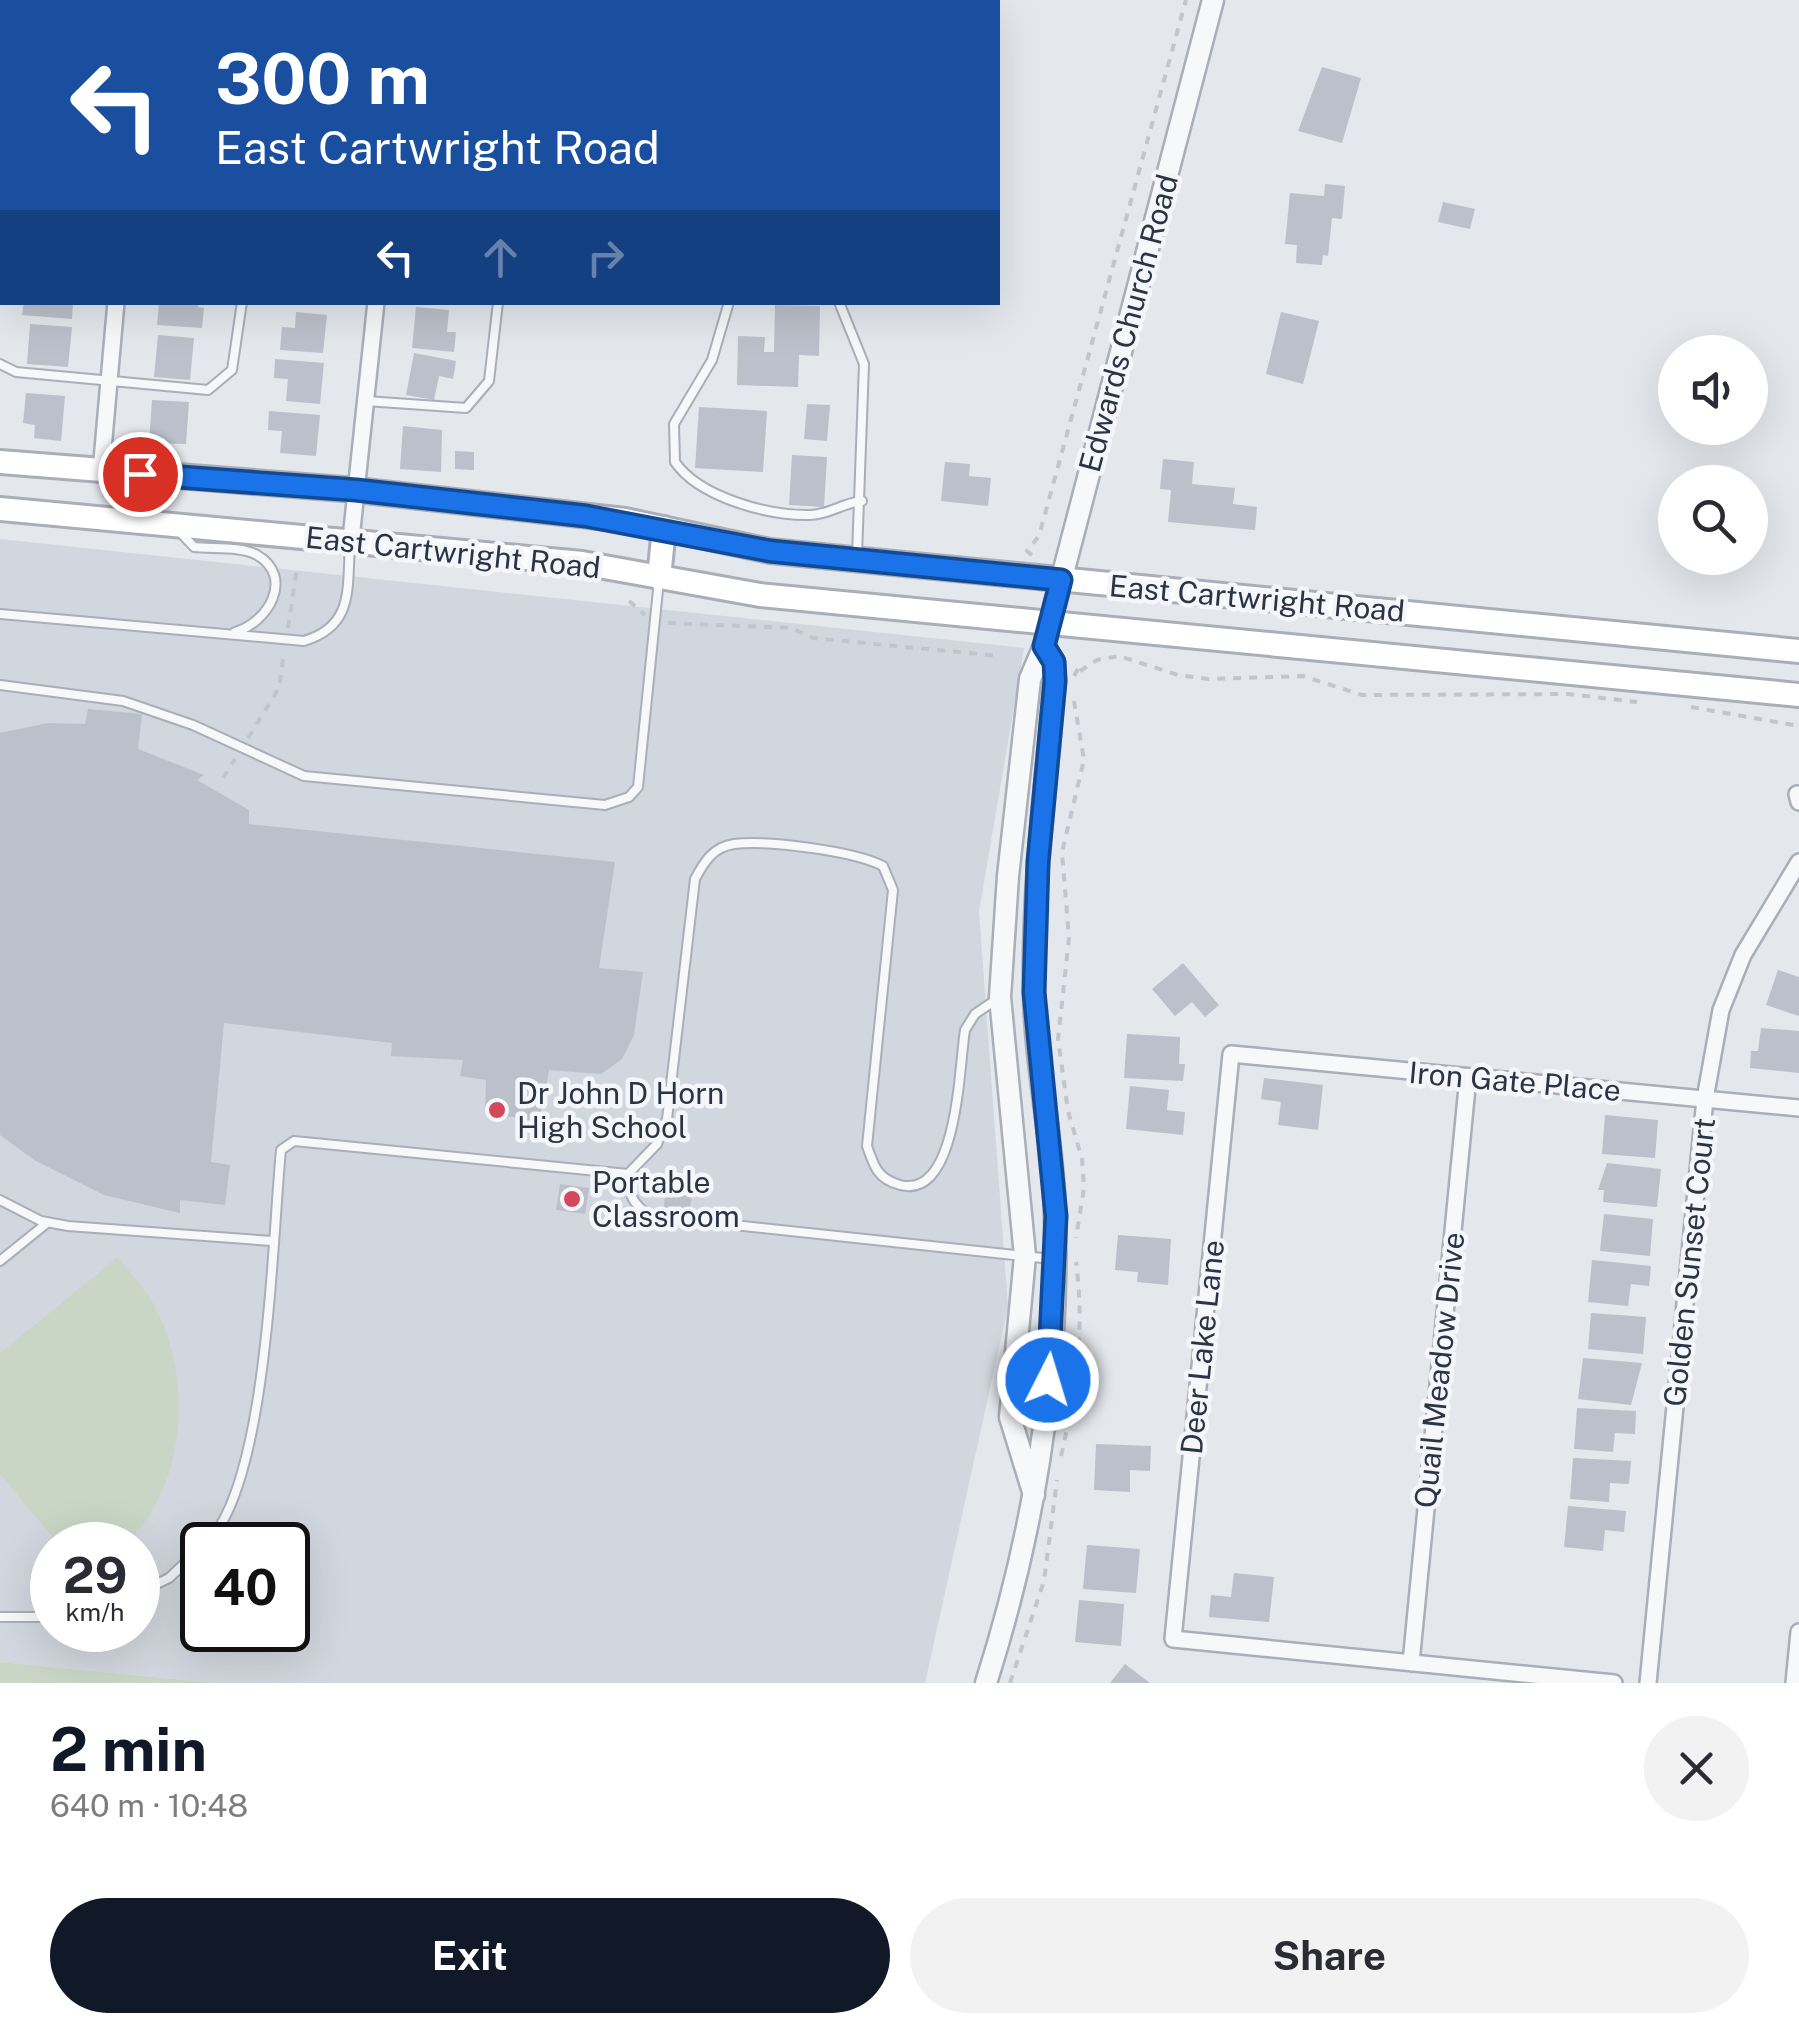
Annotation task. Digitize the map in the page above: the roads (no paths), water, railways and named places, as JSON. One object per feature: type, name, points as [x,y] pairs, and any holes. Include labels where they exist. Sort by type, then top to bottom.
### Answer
[{"type":"main road","name":"East Cartwright Road","points":[[0,462],[356,490],[664,528],[770,551],[1799,651]]},
{"type":"main road","name":"East Cartwright Road","points":[[0,509],[582,563],[760,595],[1799,695]]},
{"type":"main road","points":[[660,578],[664,528]]},
{"type":"street","name":"Edwards Church Road","points":[[1034,1495],[1010,1417],[1025,1256],[1000,997],[1030,678],[1044,646],[1213,0]]},
{"type":"street","points":[[101,472],[116,305]]},
{"type":"street","points":[[351,539],[376,305]]},
{"type":"street","name":"Edwards Church Road","points":[[986,1683],[1014,1595],[1034,1495],[1053,1342],[1056,1216],[1034,992],[1038,862],[1055,681],[1054,662],[1044,646]]},
{"type":"street","name":"Golden Sunset Court","points":[[1648,1683],[1706,1099],[1721,1010],[1743,955],[1799,862]]},
{"type":"street","name":"Iron Gate Place","points":[[1231,1054],[1799,1108]]},
{"type":"street","name":"Deer Lake Lane","points":[[1231,1054],[1174,1639],[1410,1663]]},
{"type":"street","name":"Quail Meadow Drive","points":[[1410,1663],[1468,1077]]},
{"type":"street","points":[[1794,1683],[1799,1632]]},
{"type":"street","points":[[1410,1663],[1614,1683]]},
{"type":"lane","points":[[0,364],[16,372],[208,390],[232,370],[242,305]]},
{"type":"lane","points":[[366,402],[466,408],[489,381],[498,305]]},
{"type":"lane","points":[[729,305],[712,360],[674,424],[675,462],[701,487],[770,509],[809,515],[862,501]]},
{"type":"lane","points":[[840,305],[864,364],[862,501],[856,559]]},
{"type":"lane","points":[[172,524],[194,547],[251,552],[270,566],[276,589],[266,614],[245,630],[226,635]]},
{"type":"lane","points":[[0,614],[304,641],[326,634],[340,620],[351,539]]},
{"type":"lane","points":[[0,685],[124,701],[193,724],[304,776],[606,805],[619,803],[638,787],[660,578]]},
{"type":"lane","points":[[1000,997],[976,1014],[964,1030],[947,1155],[933,1177],[909,1187],[889,1182],[875,1171],[868,1146],[893,890],[883,866],[860,854],[733,844],[707,856],[695,879],[667,1119],[657,1144],[628,1174],[628,1192],[634,1205],[650,1216],[1054,1259]]},
{"type":"lane","points":[[221,1522],[236,1500],[254,1426],[281,1150],[294,1140],[628,1174]]},
{"type":"lane","points":[[0,1200],[48,1222],[272,1241]]},
{"type":"lane","points":[[0,1260],[48,1222]]},
{"type":"lane","points":[[0,1617],[30,1617]]},
{"type":"place","name":"Dr John D Horn High School","points":[[497,1110]]},
{"type":"place","name":"Portable Classroom","points":[[572,1199]]}]
